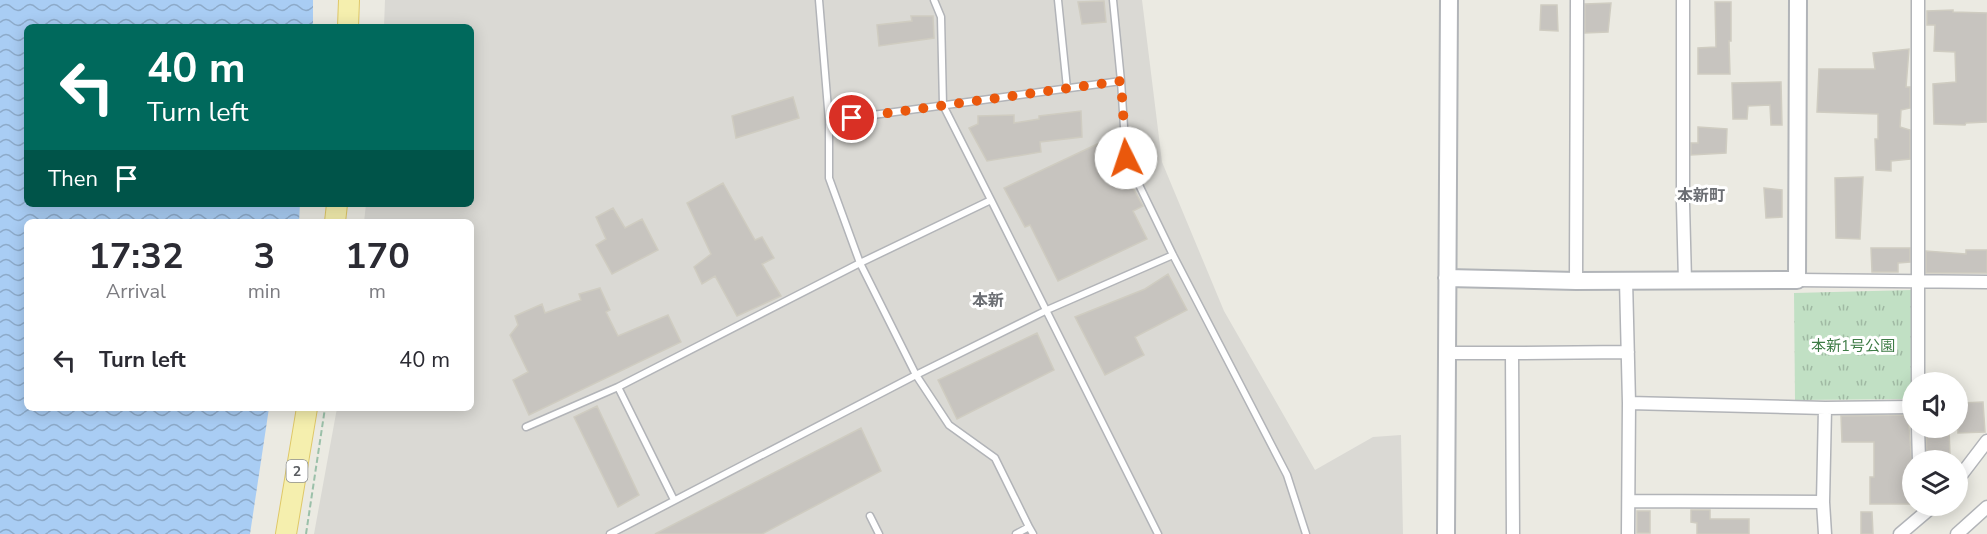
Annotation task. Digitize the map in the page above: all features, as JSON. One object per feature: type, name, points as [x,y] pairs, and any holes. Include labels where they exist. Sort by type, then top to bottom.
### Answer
[{"type":"main road","points":[[348,24],[349,0]]},
{"type":"main road","name":"2","points":[[286,534],[307,411]]},
{"type":"street","points":[[1446,534],[1449,0]]},
{"type":"street","points":[[1576,281],[1577,0]]},
{"type":"street","points":[[1683,0],[1685,280]]},
{"type":"street","points":[[1797,280],[1798,0]]},
{"type":"street","points":[[1918,0],[1918,372]]},
{"type":"street","points":[[1448,278],[1576,281],[1987,282]]},
{"type":"street","points":[[1626,280],[1629,403],[1628,534]]},
{"type":"street","points":[[1447,353],[1628,352]]},
{"type":"street","points":[[1512,353],[1513,534]]},
{"type":"street","points":[[1629,403],[1825,408],[1902,407]]},
{"type":"street","points":[[1825,408],[1823,502],[1825,534]]},
{"type":"street","points":[[1968,467],[1986,445]]},
{"type":"street","points":[[1629,501],[1823,502]]},
{"type":"street","points":[[1957,534],[1987,507]]},
{"type":"street","points":[[1900,534],[1919,516]]},
{"type":"lane","points":[[819,0],[829,121],[829,178],[860,263],[916,375],[949,426],[995,458],[1031,531],[1016,534]]},
{"type":"lane","points":[[934,0],[941,17],[943,105],[1158,534]]},
{"type":"lane","points":[[1058,0],[1067,88]]},
{"type":"lane","points":[[1113,0],[1126,158],[1173,255],[1287,476],[1306,534]]},
{"type":"lane","points":[[829,121],[1121,81]]},
{"type":"lane","points":[[526,427],[618,387],[860,263],[991,200]]},
{"type":"lane","points":[[610,534],[916,375],[1047,310],[1173,255]]},
{"type":"lane","points":[[618,387],[674,500]]},
{"type":"lane","points":[[870,516],[879,534]]},
{"type":"path","points":[[306,534],[325,411]]},
{"type":"shaded area","points":[[385,0],[1142,0],[1162,162],[1224,311],[1315,470],[1373,437],[1401,435],[1403,534],[314,534],[336,411],[474,411],[474,219],[364,219],[366,207],[474,207],[474,24],[384,24]]},
{"type":"green space","name":"本新1号公園","points":[[1912,290],[1912,372],[1902,372],[1902,399],[1795,400],[1794,293]]},
{"type":"water","points":[[0,0],[313,0],[313,24],[24,24],[24,207],[300,207],[299,219],[24,219],[24,411],[269,411],[250,534],[0,534]]},
{"type":"building","points":[[1104,1],[1106,22],[1082,24],[1078,2]]},
{"type":"building","points":[[1715,2],[1731,2],[1730,74],[1698,74],[1698,48],[1716,47]]},
{"type":"building","points":[[1611,3],[1608,32],[1585,33],[1585,4]]},
{"type":"building","points":[[1541,5],[1557,5],[1558,31],[1540,30]]},
{"type":"building","points":[[1953,10],[1953,12],[1987,13],[1987,122],[1966,123],[1965,125],[1934,124],[1933,84],[1956,82],[1955,52],[1934,51],[1935,25],[1927,25],[1927,11]]},
{"type":"building","points":[[911,16],[933,16],[934,38],[879,46],[877,25],[912,21]]},
{"type":"building","points":[[1909,49],[1906,87],[1910,87],[1910,108],[1901,110],[1900,127],[1910,130],[1910,159],[1891,161],[1891,171],[1876,170],[1875,139],[1878,139],[1878,114],[1817,112],[1819,69],[1875,69],[1873,53]]},
{"type":"building","points":[[1781,82],[1782,125],[1771,125],[1770,105],[1748,106],[1747,119],[1733,119],[1732,83]]},
{"type":"building","points":[[793,97],[799,118],[736,138],[732,116]]},
{"type":"building","points":[[1081,111],[1082,137],[1040,142],[1041,152],[987,161],[969,128],[978,124],[978,116],[1014,115],[1014,123],[1039,119],[1039,116]]},
{"type":"building","points":[[1698,127],[1727,129],[1726,153],[1691,155],[1691,143],[1698,143]]},
{"type":"building","points":[[1110,138],[1143,206],[1133,211],[1147,239],[1058,281],[1030,225],[1025,227],[1004,188]]},
{"type":"building","points":[[1863,177],[1860,239],[1836,238],[1835,178]]},
{"type":"building","points":[[723,183],[755,240],[762,237],[774,258],[762,264],[781,296],[737,316],[715,276],[702,284],[694,267],[711,254],[687,203]]},
{"type":"building","points":[[1764,188],[1782,190],[1782,217],[1766,218]]},
{"type":"building","points":[[613,208],[625,228],[642,219],[658,250],[612,274],[596,245],[606,239],[596,217]]},
{"type":"building","points":[[1871,248],[1910,248],[1910,262],[1898,263],[1898,272],[1872,272]]},
{"type":"building","points":[[1966,250],[1987,250],[1987,273],[1926,273],[1926,251],[1966,254]]},
{"type":"building","points":[[1168,274],[1187,310],[1135,337],[1144,355],[1105,375],[1075,317],[1145,289]]},
{"type":"building","points":[[600,288],[610,310],[606,312],[618,336],[668,315],[681,342],[529,415],[513,380],[528,372],[510,335],[518,325],[515,316],[542,304],[545,313],[581,300],[579,294]]},
{"type":"building","points":[[1037,333],[1054,370],[957,419],[938,380]]},
{"type":"building","points":[[1983,402],[1985,432],[1968,433],[1968,403]]},
{"type":"building","points":[[597,406],[639,495],[618,507],[574,417]]},
{"type":"building","points":[[1902,415],[1902,438],[1910,438],[1911,450],[1902,450],[1902,504],[1870,504],[1870,477],[1874,477],[1874,442],[1842,442],[1841,416]]},
{"type":"building","points":[[861,428],[881,471],[762,534],[655,534]]},
{"type":"building","points":[[1926,438],[1949,438],[1950,450],[1927,450]]},
{"type":"building","points":[[1691,510],[1710,510],[1710,519],[1749,519],[1749,534],[1697,534],[1697,523],[1691,522]]},
{"type":"building","points":[[1637,511],[1650,511],[1650,533],[1637,533]]},
{"type":"building","points":[[1861,512],[1872,512],[1873,534],[1861,534]]},
{"type":"district","name":"本新町","points":[[1701,196]]},
{"type":"district","name":"本新","points":[[988,301]]},
{"type":"route","points":[[852,118],[1121,81],[1126,158]]}]
